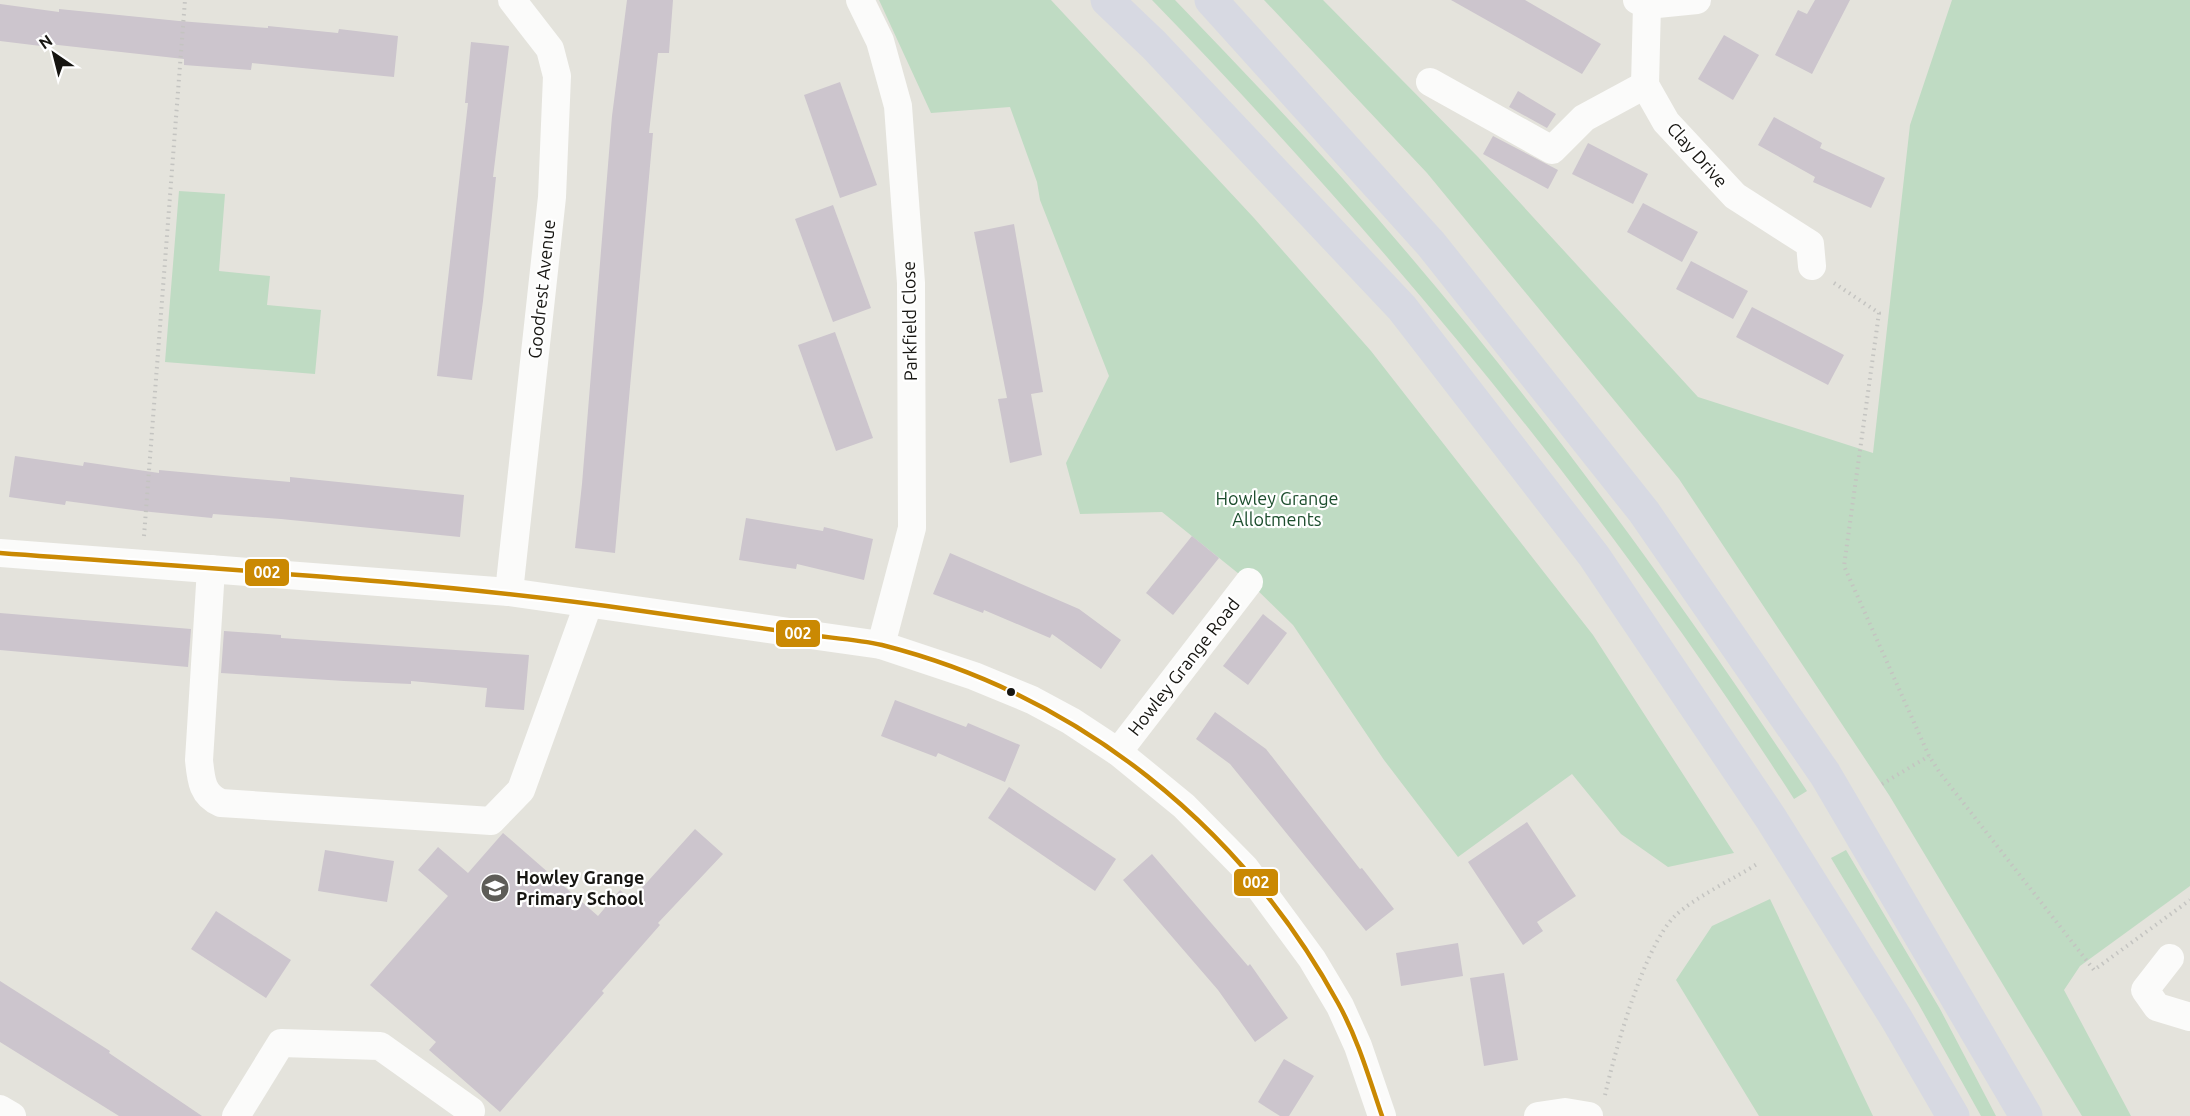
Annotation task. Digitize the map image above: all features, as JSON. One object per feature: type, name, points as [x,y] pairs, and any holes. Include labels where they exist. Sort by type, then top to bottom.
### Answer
[{"type":"highway","points":[[1107,0],[1162,53],[1402,308],[1594,556],[1770,817],[1896,1018],[1953,1116]]},
{"type":"highway","points":[[1211,0],[1431,244],[1644,512],[1825,774],[2026,1116]]},
{"type":"highway","points":[[1896,1018],[1935,1116]]},
{"type":"street","name":"Goodrest Avenue","points":[[509,592],[552,197],[557,76],[550,49],[512,0]]},
{"type":"street","name":"Parkfield Close","points":[[860,0],[880,41],[898,106],[911,283],[912,528],[881,645]]},
{"type":"street","points":[[1430,82],[1552,150],[1584,118],[1645,85],[1642,3],[1697,0]]},
{"type":"street","name":"Clay Drive","points":[[1645,85],[1666,122],[1735,196],[1810,244],[1812,266]]},
{"type":"street","name":"Howley Grange Road","points":[[0,553],[509,592],[881,645],[974,676],[1032,700],[1071,721],[1118,752],[1184,806],[1245,868],[1312,958],[1340,1006],[1358,1046],[1382,1116]]},
{"type":"street","points":[[211,569],[199,760],[201,783],[210,798],[222,802],[491,821],[521,790],[588,605]]},
{"type":"street","name":"Howley Grange Road","points":[[1118,752],[1249,582]]},
{"type":"street","points":[[2170,958],[2145,990],[2157,1007],[2190,1017]]},
{"type":"street","points":[[236,1116],[281,1044],[380,1046],[471,1111]]},
{"type":"street","points":[[0,1109],[12,1116]]},
{"type":"street","points":[[1538,1116],[1596,1111]]},
{"type":"path","points":[[142,563],[185,0]]},
{"type":"path","points":[[1812,266],[1879,313],[1844,566],[1929,756],[2094,970],[2190,900]]},
{"type":"path","points":[[1882,784],[1929,756]]},
{"type":"path","points":[[1596,1111],[1654,942],[1675,915],[1756,864]]},
{"type":"green space","name":"Howley Grange Allotments","points":[[879,0],[1051,0],[1254,218],[1371,351],[1593,635],[1734,853],[1668,867],[1621,834],[1572,774],[1458,857],[1384,760],[1293,625],[1249,582],[1162,512],[1080,514],[1066,463],[1109,376],[1040,200],[1037,182],[1010,107],[931,113]]},
{"type":"green space","points":[[1152,0],[1175,0],[1324,158],[1463,319],[1566,450],[1665,584],[1807,791],[1794,799],[1723,692],[1649,587],[1493,384],[1327,188]]},
{"type":"green space","points":[[1264,0],[1323,0],[1478,157],[1698,397],[1873,453],[1910,125],[1952,0],[2190,0],[2190,886],[2080,966],[2064,990],[2131,1116],[2082,1116],[1889,795],[1679,479],[1427,173]]},
{"type":"green space","points":[[179,191],[225,194],[219,271],[270,276],[267,305],[321,310],[315,374],[165,362]]},
{"type":"green space","points":[[1846,850],[1940,1009],[1996,1116],[1981,1116],[1918,1003],[1831,858]]},
{"type":"green space","points":[[1770,899],[1873,1116],[1759,1116],[1676,980],[1712,926]]},
{"type":"building","points":[[627,0],[673,0],[669,53],[658,53],[649,133],[653,133],[615,553],[575,548],[612,116]]},
{"type":"building","points":[[1451,0],[1525,0],[1601,44],[1582,74]]},
{"type":"building","points":[[1815,0],[1850,0],[1812,74],[1775,55],[1798,10],[1807,14]]},
{"type":"building","points":[[0,4],[59,12],[59,9],[179,21],[338,33],[339,29],[398,36],[394,77],[252,63],[251,70],[184,65],[184,59],[0,41]]},
{"type":"building","points":[[1724,35],[1759,55],[1733,100],[1698,79]]},
{"type":"building","points":[[471,42],[509,46],[493,177],[496,177],[483,301],[472,380],[437,376],[468,103],[465,103]]},
{"type":"building","points":[[840,82],[877,185],[840,198],[804,95]]},
{"type":"building","points":[[1518,91],[1556,114],[1547,128],[1509,107]]},
{"type":"building","points":[[1774,117],[1822,143],[1820,148],[1885,178],[1871,208],[1813,182],[1815,177],[1758,145]]},
{"type":"building","points":[[1493,136],[1558,170],[1548,189],[1483,154]]},
{"type":"building","points":[[1588,143],[1648,174],[1633,204],[1572,174]]},
{"type":"building","points":[[1643,203],[1698,232],[1682,262],[1627,232]]},
{"type":"building","points":[[833,205],[871,308],[833,322],[795,219]]},
{"type":"building","points":[[1014,224],[1043,392],[1031,394],[1042,455],[1010,463],[998,399],[1007,398],[974,232]]},
{"type":"building","points":[[1691,261],[1748,291],[1733,319],[1676,289]]},
{"type":"building","points":[[1752,307],[1844,355],[1828,385],[1736,337]]},
{"type":"building","points":[[835,332],[873,438],[836,451],[798,345]]},
{"type":"building","points":[[15,456],[83,466],[84,462],[159,473],[159,470],[290,482],[290,477],[464,495],[460,537],[281,519],[213,514],[212,518],[66,501],[65,505],[9,497]]},
{"type":"building","points":[[746,518],[823,531],[824,527],[873,539],[864,580],[797,564],[796,569],[739,560]]},
{"type":"building","points":[[1192,536],[1219,558],[1173,615],[1146,593]]},
{"type":"building","points":[[950,553],[1079,609],[1121,640],[1101,669],[1052,634],[1050,638],[984,610],[983,613],[933,594]]},
{"type":"building","points":[[0,613],[191,629],[188,667],[0,650]]},
{"type":"building","points":[[1263,614],[1287,633],[1248,685],[1223,666]]},
{"type":"building","points":[[224,631],[281,635],[281,638],[529,655],[524,710],[485,707],[487,688],[411,681],[411,684],[221,673]]},
{"type":"building","points":[[895,700],[966,727],[968,723],[1020,745],[1005,782],[938,753],[936,757],[881,736]]},
{"type":"building","points":[[1215,712],[1266,749],[1394,909],[1366,931],[1230,764],[1196,739]]},
{"type":"building","points":[[1009,787],[1116,859],[1095,891],[988,818]]},
{"type":"building","points":[[1527,822],[1576,896],[1537,922],[1543,931],[1523,945],[1468,862]]},
{"type":"building","points":[[695,829],[723,854],[658,923],[660,925],[602,991],[604,993],[500,1112],[429,1050],[436,1042],[370,985],[448,896],[418,870],[438,847],[468,873],[503,833],[598,916],[620,890],[631,900]]},
{"type":"building","points":[[325,850],[394,861],[387,902],[318,891]]},
{"type":"building","points":[[1152,854],[1248,966],[1250,964],[1288,1018],[1255,1042],[1218,990],[1123,880]]},
{"type":"building","points":[[216,911],[291,960],[266,998],[191,949]]},
{"type":"building","points":[[1458,943],[1463,976],[1401,986],[1396,953]]},
{"type":"building","points":[[1504,973],[1518,1060],[1484,1066],[1470,978]]},
{"type":"building","points":[[0,981],[110,1051],[109,1053],[202,1116],[119,1116],[0,1042]]},
{"type":"building","points":[[1284,1059],[1314,1076],[1289,1116],[1280,1116],[1258,1102]]},
{"type":"transit line","name":"002","points":[[0,553],[318,576],[556,600],[872,643],[954,667],[1023,697],[1087,734],[1148,776],[1203,825],[1254,879],[1299,939],[1345,1017],[1363,1059],[1382,1116]]},
{"type":"place","name":"Howley Grange Primary School","points":[[495,888]]}]
